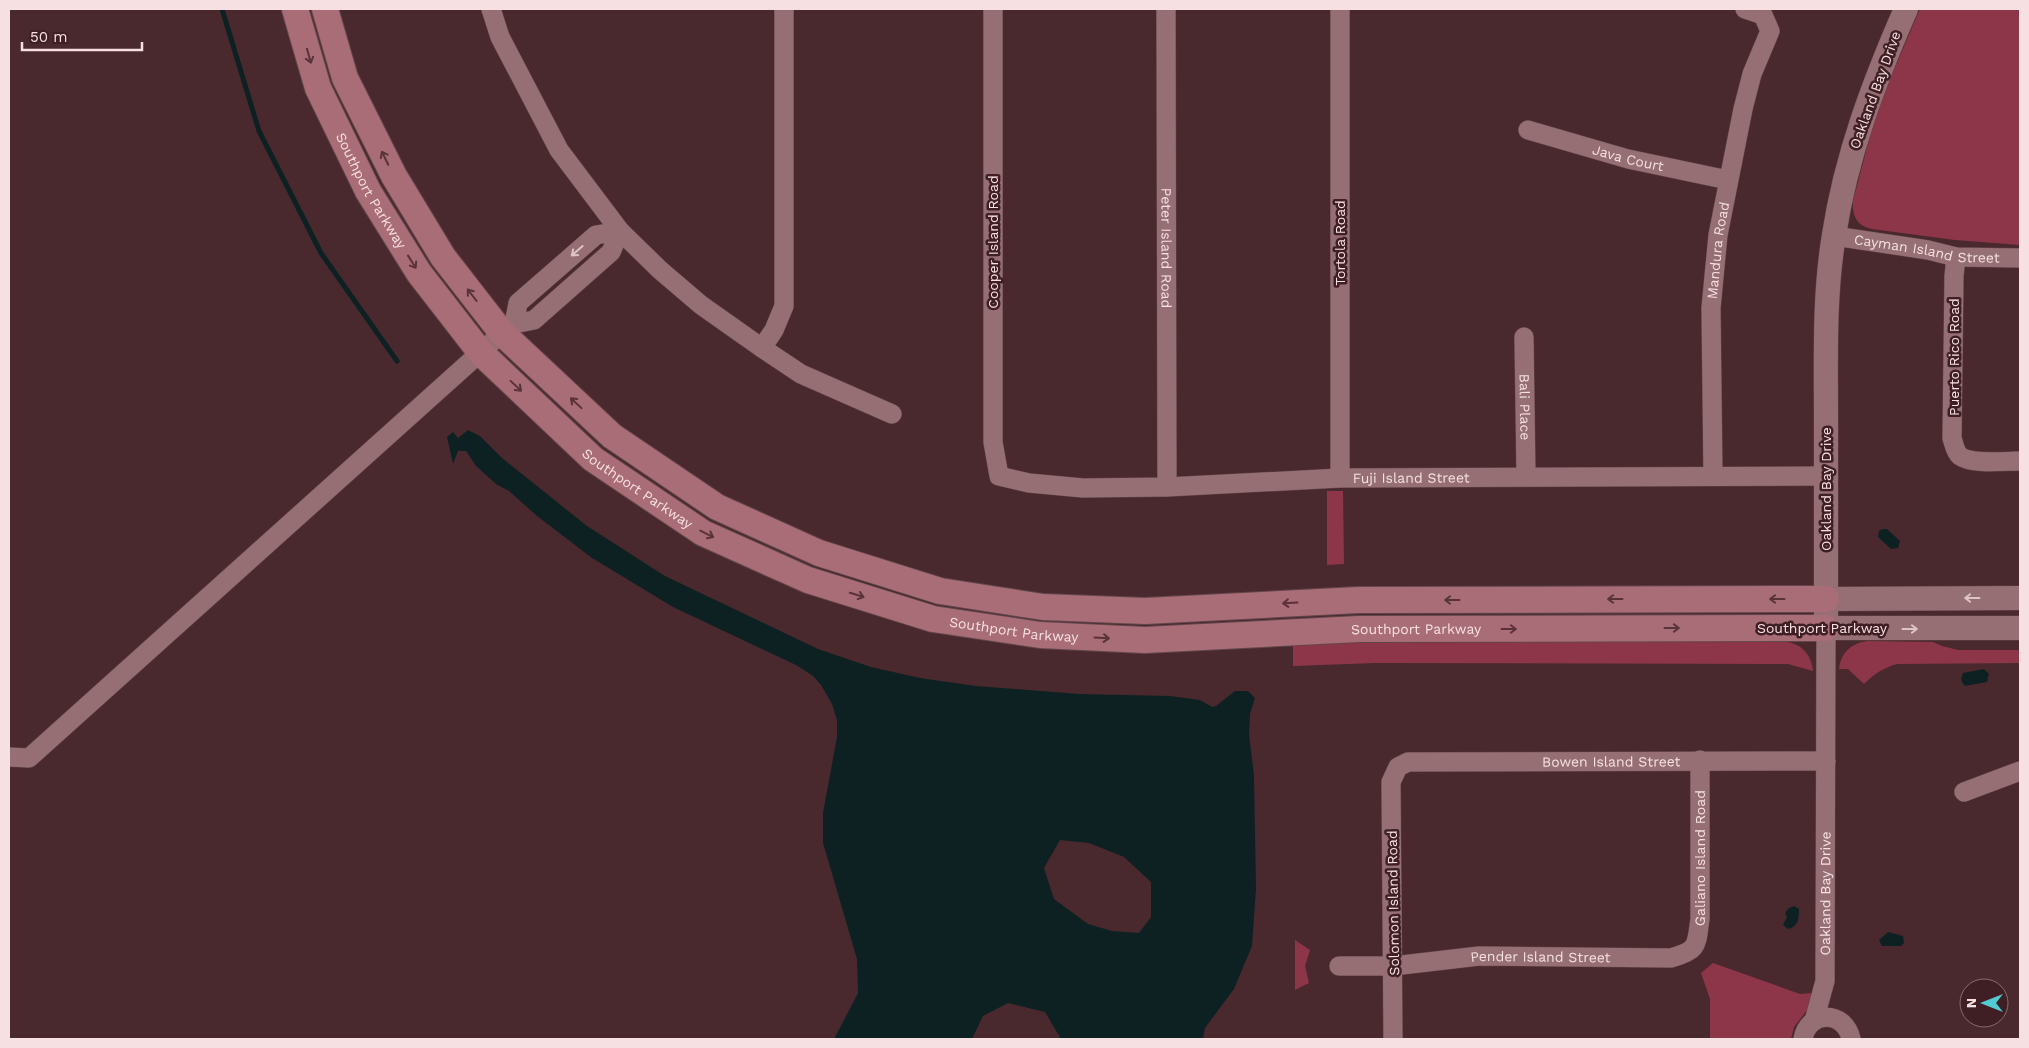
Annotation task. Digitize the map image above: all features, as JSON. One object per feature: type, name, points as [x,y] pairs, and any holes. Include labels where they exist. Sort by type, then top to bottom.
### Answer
[{"type":"main road","name":"Southport Parkway","points":[[295,9],[318,88],[368,190],[419,273],[480,353],[594,459],[703,532],[808,580],[933,619],[1040,636],[1145,640],[1359,629],[1826,628]]},
{"type":"main road","name":"Southport Parkway","points":[[325,9],[346,78],[394,176],[443,257],[508,329],[612,436],[717,507],[819,553],[940,591],[1043,607],[1145,611],[1358,600],[1826,599]]},
{"type":"street","points":[[491,9],[500,38],[558,150],[620,231],[660,270],[701,305],[762,348],[801,374],[892,414]]},
{"type":"street","points":[[762,348],[774,330],[784,306],[784,9]]},
{"type":"street","name":"Cooper Island Road","points":[[994,9],[994,442],[999,476]]},
{"type":"street","name":"Peter Island Road","points":[[1166,9],[1167,488]]},
{"type":"street","name":"Tortola Road","points":[[1340,9],[1340,478]]},
{"type":"street","name":"Mandura Road","points":[[1713,476],[1711,308],[1718,235],[1728,180],[1752,74],[1770,31],[1763,15],[1745,9]]},
{"type":"street","name":"Oakland Bay Drive","points":[[1803,1039],[1808,1026],[1814,1021],[1825,982],[1826,346],[1829,282],[1834,236],[1844,182],[1861,120],[1886,53],[1906,9]]},
{"type":"street","name":"Java Court","points":[[1528,130],[1628,159],[1728,180]]},
{"type":"street","points":[[9,757],[29,758],[508,329],[518,303],[596,235],[620,231]]},
{"type":"street","name":"Cayman Island Street","points":[[1834,236],[1928,250],[1956,257],[2020,258]]},
{"type":"street","name":"Puerto Rico Road","points":[[1956,257],[1954,276],[1952,438],[1954,447],[1959,456],[1977,461],[2020,461]]},
{"type":"street","name":"Bali Place","points":[[1524,337],[1526,476]]},
{"type":"street","name":"Fuji Island Street","points":[[999,476],[1029,484],[1083,488],[1167,488],[1340,478],[1826,476]]},
{"type":"street","name":"Southport Parkway","points":[[1826,599],[2020,598]]},
{"type":"street","name":"Southport Parkway","points":[[1826,628],[2020,628]]},
{"type":"street","name":"Galiano Island Road","points":[[1689,953],[1696,944],[1700,919],[1700,760]]},
{"type":"street","name":"Bowen Island Street","points":[[1398,767],[1408,762],[1826,761]]},
{"type":"street","name":"Solomon Island Road","points":[[1394,1039],[1391,782],[1398,767]]},
{"type":"street","points":[[1964,792],[2020,771]]},
{"type":"street","name":"Pender Island Street","points":[[1339,966],[1393,966],[1479,956],[1671,958],[1689,953]]},
{"type":"street","name":"Oakland Bay Drive","points":[[1825,982],[1835,1008],[1848,1032]]},
{"type":"street","points":[[1814,1021],[1830,1017],[1838,1019],[1848,1032]]},
{"type":"shaded area","points":[[1920,9],[2020,9],[2020,245],[1955,240],[1872,229],[1867,228],[1856,220],[1853,211],[1853,201],[1874,121]]},
{"type":"shaded area","points":[[1327,491],[1343,491],[1344,564],[1327,565]]},
{"type":"shaded area","points":[[1868,641],[1933,642],[1958,650],[2020,650],[2020,663],[1897,664],[1887,667],[1864,684],[1848,669],[1839,669],[1842,658],[1848,649]]},
{"type":"shaded area","points":[[1341,642],[1787,642],[1802,648],[1811,660],[1813,671],[1788,664],[1374,663],[1293,666],[1293,645]]},
{"type":"shaded area","points":[[1295,940],[1310,950],[1305,966],[1309,983],[1295,990]]},
{"type":"shaded area","points":[[1713,963],[1800,994],[1813,993],[1808,1009],[1794,1027],[1791,1039],[1710,1039],[1710,999],[1701,973]]},
{"type":"water","points":[[468,430],[480,436],[502,458],[587,526],[665,576],[818,649],[871,667],[920,678],[976,686],[1079,694],[1170,696],[1200,700],[1212,707],[1235,691],[1248,691],[1255,698],[1250,714],[1249,734],[1254,775],[1256,889],[1252,946],[1234,989],[1205,1028],[1203,1039],[1061,1039],[1045,1012],[1008,1003],[983,1016],[972,1039],[834,1039],[858,993],[857,959],[823,843],[823,813],[837,737],[837,720],[832,704],[821,685],[813,676],[796,665],[673,607],[592,558],[537,516],[509,491],[496,484],[476,466],[466,451],[458,451],[453,464],[447,437],[453,432],[458,438]],"holes":[[[1060,840],[1089,843],[1124,857],[1151,882],[1151,917],[1139,933],[1112,931],[1088,924],[1054,899],[1044,868]]]},
{"type":"water","points":[[1887,529],[1900,541],[1898,548],[1891,549],[1878,537],[1879,531]]},
{"type":"water","points":[[1984,669],[1989,674],[1987,682],[1965,686],[1962,682],[1963,673]]},
{"type":"water","points":[[1794,906],[1799,909],[1798,919],[1794,926],[1788,929],[1783,925],[1787,917],[1785,913]]},
{"type":"water","points":[[1888,932],[1903,936],[1904,943],[1901,946],[1882,946],[1879,940]]},
{"type":"waterway","points":[[222,9],[259,131],[321,253],[397,361]]}]
